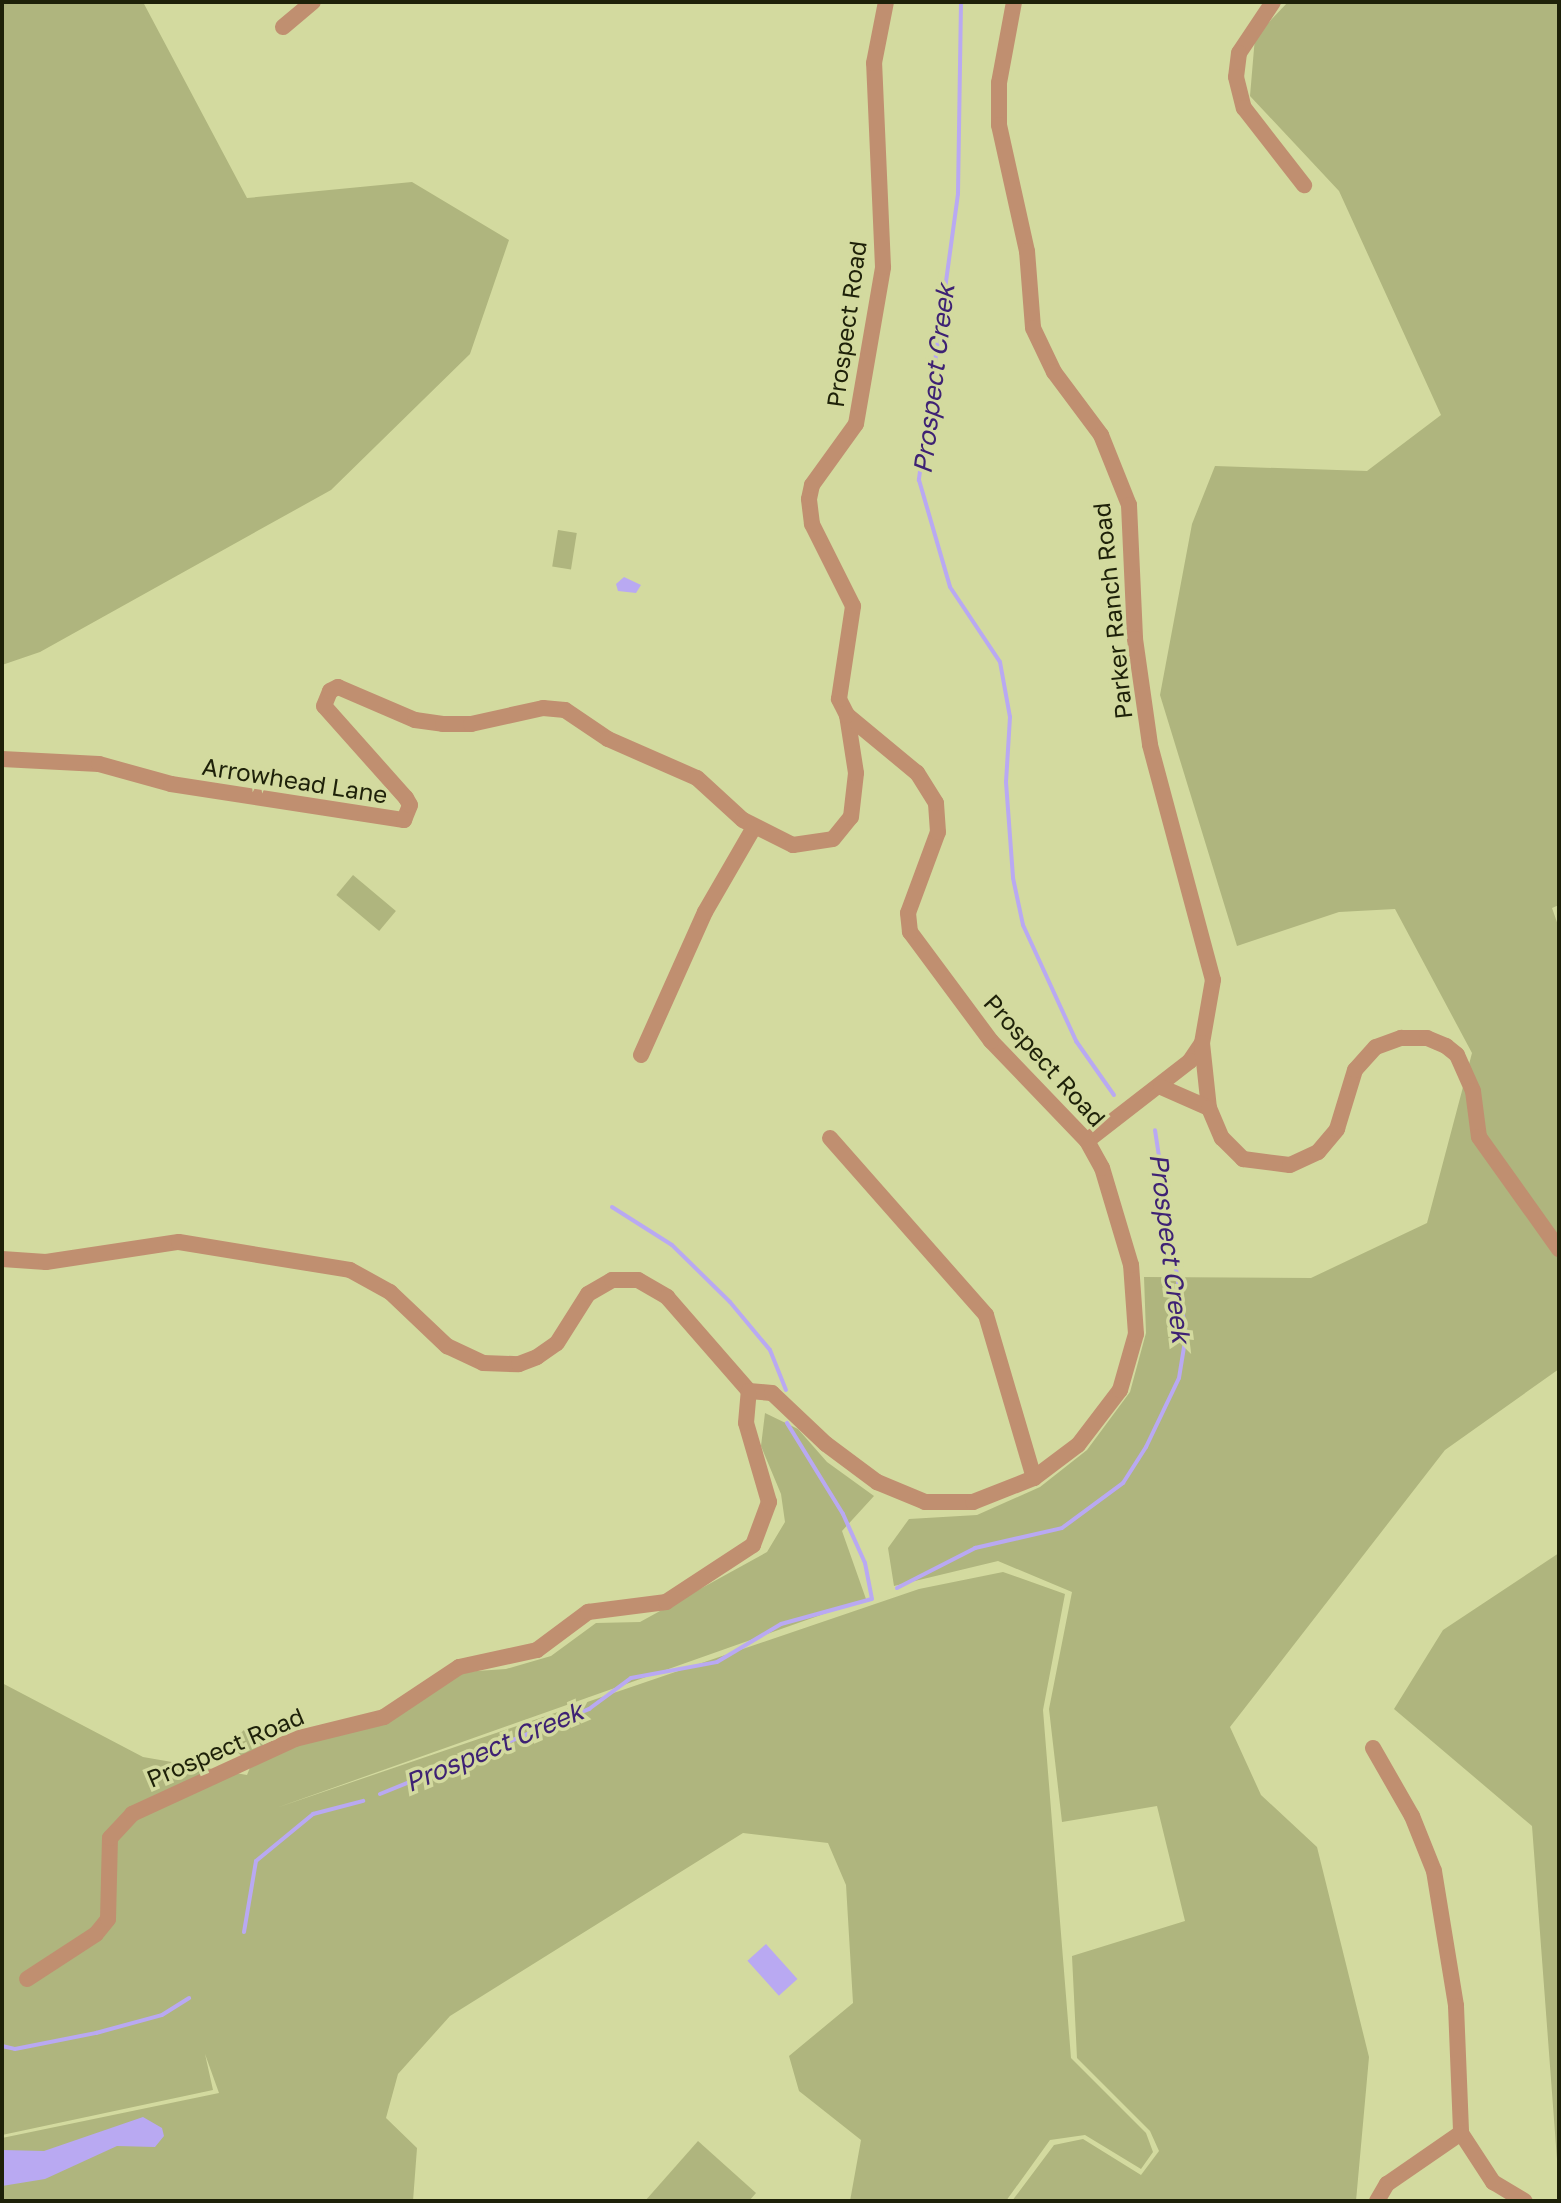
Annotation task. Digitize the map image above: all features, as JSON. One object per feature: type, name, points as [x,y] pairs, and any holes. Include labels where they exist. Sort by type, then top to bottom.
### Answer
[{"type":"street","points":[[283,27],[313,2]]},
{"type":"street","name":"Prospect Road","points":[[27,1979],[96,1934],[108,1919],[110,1838],[132,1814],[295,1739],[384,1717],[459,1667],[537,1650],[588,1612],[666,1602],[753,1545],[769,1502],[746,1423],[749,1391],[772,1393],[826,1444],[877,1482],[925,1502],[973,1502],[1034,1478],[1078,1445],[1120,1390],[1136,1334],[1131,1265],[1106,1176],[1087,1141],[991,1041],[910,932],[908,913],[938,832],[936,803],[917,773],[847,715],[839,699],[853,606],[812,524],[809,499],[812,485],[856,424],[883,267],[874,63],[886,2]]},
{"type":"street","name":"Parker Ranch Road","points":[[1014,2],[999,83],[999,125],[1027,251],[1033,328],[1054,372],[1101,435],[1129,505],[1135,639],[1150,745],[1213,980],[1202,1043],[1209,1108]]},
{"type":"street","points":[[1273,2],[1239,53],[1236,77],[1244,108],[1304,185]]},
{"type":"street","name":"Arrowhead Lane","points":[[2,759],[99,764],[171,784],[404,820],[410,805],[406,798],[324,706],[324,697],[338,687],[415,720],[443,724],[471,724],[543,708],[565,710],[608,739],[697,778],[754,827],[793,845],[833,839],[845,830],[856,773],[847,715]]},
{"type":"street","points":[[641,1055],[705,912],[754,827]]},
{"type":"street","points":[[1161,1087],[1209,1108],[1222,1138],[1243,1159],[1290,1165],[1318,1152],[1337,1129],[1355,1070],[1376,1047],[1401,1038],[1436,1042],[1464,1067],[1473,1091],[1479,1137],[1559,1249]]},
{"type":"street","name":"Parker Ranch Road","points":[[1087,1141],[1161,1087],[1190,1061],[1202,1043]]},
{"type":"street","points":[[830,1138],[986,1315],[1034,1478]]},
{"type":"street","points":[[2,1259],[46,1262],[179,1242],[350,1270],[390,1292],[447,1346],[483,1363],[519,1364],[537,1357],[557,1343],[588,1294],[612,1280],[638,1280],[667,1297],[749,1391]]},
{"type":"street","points":[[1373,1748],[1417,1825],[1434,1871],[1456,2006],[1461,2133],[1493,2182],[1525,2201]]},
{"type":"street","points":[[1377,2201],[1387,2184],[1461,2133]]},
{"type":"green space","points":[[2,2],[143,2],[247,198],[412,182],[509,240],[470,354],[331,490],[40,652],[2,665]]},
{"type":"green space","points":[[1288,2],[1559,2],[1559,905],[1552,908],[1559,928],[1559,1369],[1445,1450],[1230,1727],[1261,1795],[1317,1847],[1369,2057],[1356,2201],[1012,2201],[1054,2145],[1083,2139],[1141,2175],[1159,2151],[1150,2131],[1077,2058],[1072,1956],[1185,1921],[1157,1806],[1062,1822],[1049,1709],[1072,1592],[998,1561],[894,1586],[888,1548],[909,1519],[977,1515],[1040,1487],[1087,1450],[1130,1392],[1146,1333],[1144,1277],[1311,1278],[1427,1223],[1472,1053],[1395,909],[1339,912],[1237,946],[1160,695],[1192,524],[1215,466],[1367,471],[1441,415],[1339,191],[1250,96],[1255,37]]},
{"type":"green space","points":[[558,530],[577,533],[571,570],[552,567]]},
{"type":"green space","points":[[353,875],[396,911],[379,931],[336,895]]},
{"type":"green space","points":[[765,1413],[798,1429],[827,1462],[874,1496],[842,1531],[866,1599],[276,1808],[919,1589],[1003,1572],[1065,1594],[1043,1710],[1071,2058],[1146,2133],[1153,2152],[1141,2169],[1085,2135],[1050,2140],[1006,2201],[850,2201],[861,2140],[799,2091],[789,2056],[853,2003],[846,1885],[828,1843],[743,1833],[450,2016],[398,2074],[386,2118],[417,2148],[413,2201],[2,2201],[2,2138],[219,2093],[205,2054],[213,2090],[2,2135],[2,1683],[143,1757],[247,1775],[251,1765],[229,1744],[244,1730],[269,1749],[384,1722],[462,1672],[506,1669],[551,1656],[596,1623],[640,1622],[767,1552],[785,1522],[781,1494],[761,1446]]},
{"type":"green space","points":[[1559,1553],[1559,2186],[1532,1826],[1394,1709],[1443,1630]]},
{"type":"green space","points":[[698,2141],[756,2193],[749,2201],[645,2201]]},
{"type":"shaded area","points":[[624,577],[641,585],[636,593],[618,591],[616,584]]},
{"type":"shaded area","points":[[766,1944],[797,1979],[779,1996],[747,1961]]},
{"type":"shaded area","points":[[143,2117],[162,2128],[164,2136],[155,2147],[117,2146],[45,2179],[2,2186],[2,2150],[44,2151]]},
{"type":"waterway","name":"Prospect Creek","points":[[961,2],[958,194],[919,480],[950,587],[1000,662],[1010,717],[1006,782],[1013,878],[1023,925],[1076,1041],[1114,1095]]},
{"type":"waterway","name":"Prospect Creek","points":[[897,1588],[975,1548],[1062,1528],[1123,1483],[1146,1447],[1179,1378],[1186,1335],[1155,1130]]},
{"type":"waterway","points":[[612,1207],[672,1245],[730,1302],[770,1350],[786,1390]]},
{"type":"waterway","name":"Prospect Creek","points":[[380,1794],[589,1709],[631,1678],[717,1662],[781,1624],[872,1599],[865,1563],[843,1514],[787,1423]]},
{"type":"waterway","name":"Prospect Creek","points":[[244,1932],[256,1861],[313,1814],[363,1801]]},
{"type":"waterway","name":"Prospect Creek","points":[[2,2046],[15,2049],[96,2033],[162,2015],[189,1998]]}]
